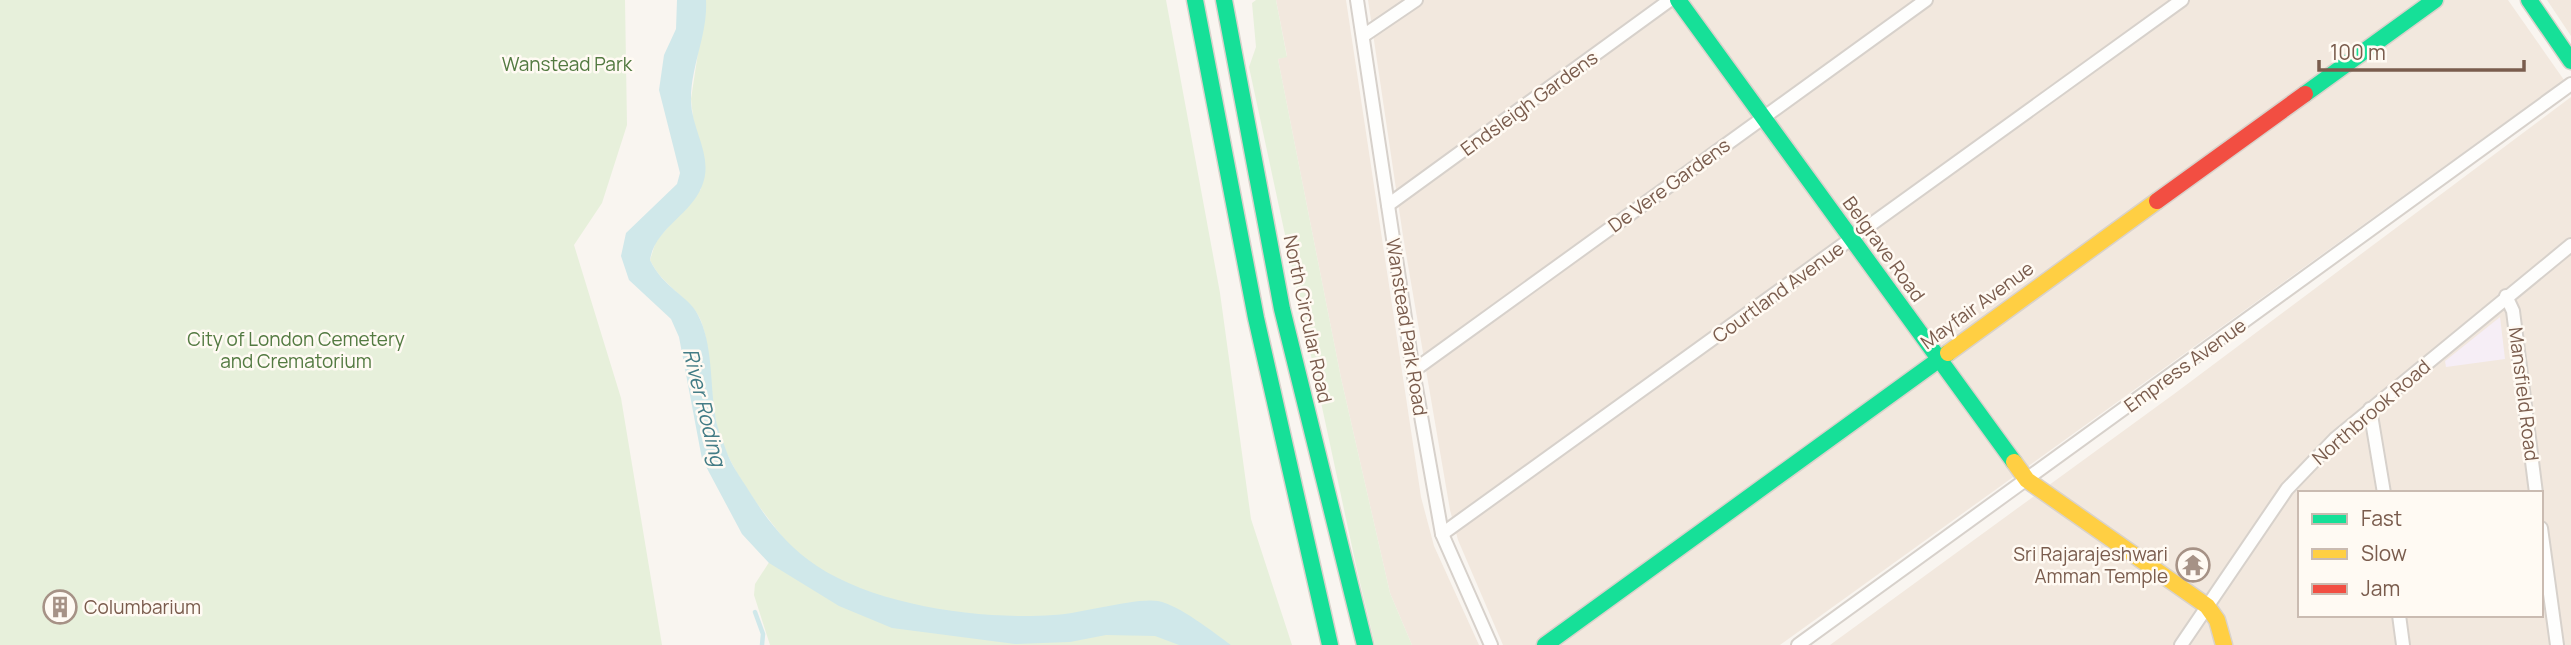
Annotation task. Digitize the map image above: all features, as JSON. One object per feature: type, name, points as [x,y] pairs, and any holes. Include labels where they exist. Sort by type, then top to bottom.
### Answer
[{"type":"main road","points":[[1195,0],[1256,318],[1330,645]]},
{"type":"main road","name":"North Circular Road","points":[[1224,0],[1282,309],[1365,645]]},
{"type":"main road","name":"Belgrave Road","points":[[1678,0],[2027,480],[2207,606]]},
{"type":"main road","name":"Mayfair Avenue","points":[[1545,645],[2435,0]]},
{"type":"main road","points":[[2529,0],[2571,61]]},
{"type":"main road","points":[[2207,606],[2217,620],[2224,645]]},
{"type":"street","name":"Wanstead Park Road","points":[[1357,0],[1413,370],[1442,534],[1490,645]]},
{"type":"street","points":[[1363,36],[1416,0]]},
{"type":"street","name":"Endsleigh Gardens","points":[[1388,205],[1670,0]]},
{"type":"street","name":"De Vere Gardens","points":[[1413,370],[1926,0]]},
{"type":"street","name":"Courtland Avenue","points":[[1442,534],[2182,0]]},
{"type":"street","name":"Empress Avenue","points":[[1798,645],[2571,84]]},
{"type":"street","name":"Northbrook Road","points":[[2181,645],[2287,489],[2335,439],[2571,245]]},
{"type":"street","name":"Mansfield Road","points":[[2506,296],[2513,311],[2536,491]]},
{"type":"street","points":[[2370,408],[2384,491]]},
{"type":"street","points":[[2543,543],[2557,645]]},
{"type":"street","points":[[2399,617],[2403,645]]},
{"type":"shaded area","points":[[1276,0],[1346,0],[1421,497],[1434,546],[1479,645],[1412,645],[1390,593],[1341,378],[1278,59],[1287,56]]},
{"type":"shaded area","points":[[1368,0],[2508,0],[2564,80],[1780,645],[1503,645],[1458,540],[1450,510],[1403,236]]},
{"type":"shaded area","points":[[2547,0],[2571,0],[2571,36]]},
{"type":"shaded area","points":[[2571,97],[2571,645],[1830,645],[2174,394]]},
{"type":"shaded area","points":[[2500,317],[2505,359],[2446,367],[2445,361]]},
{"type":"green space","name":"City of London Cemetery and Crematorium","points":[[0,0],[625,0],[627,125],[602,203],[574,245],[621,398],[662,645],[0,645]]},
{"type":"green space","points":[[706,0],[1166,0],[1220,293],[1251,519],[1292,645],[770,645],[754,595],[755,584],[784,539],[743,482],[726,451],[715,418],[707,345],[701,321],[691,306],[662,278],[650,260],[656,241],[701,189],[691,99]]},
{"type":"green space","points":[[1256,0],[1276,0],[1287,57],[1278,59],[1341,378],[1390,593],[1412,645],[1375,645],[1249,67],[1256,47],[1252,3]]},
{"type":"water","name":"River Roding","points":[[677,0],[706,0],[704,26],[691,89],[692,113],[704,154],[705,175],[697,196],[659,239],[650,260],[655,270],[689,302],[698,315],[709,351],[716,418],[726,450],[756,502],[779,532],[817,566],[841,580],[899,600],[963,612],[1025,616],[1064,614],[1136,601],[1158,601],[1186,613],[1231,645],[1179,645],[1155,636],[1106,635],[1070,642],[1015,644],[892,628],[839,606],[769,563],[742,534],[702,459],[679,337],[671,319],[629,280],[621,256],[626,233],[677,184],[680,173],[659,90],[664,55],[676,29]]},
{"type":"waterway","points":[[755,612],[763,634],[762,645]]},
{"type":"traffic: fast","points":[[1195,0],[1256,318],[1330,645]]},
{"type":"traffic: fast","points":[[1224,0],[1282,309],[1365,645]]},
{"type":"traffic: fast","points":[[1678,0],[2014,462]]},
{"type":"traffic: fast","points":[[2305,94],[2435,0]]},
{"type":"traffic: fast","points":[[2529,0],[2571,61]]},
{"type":"traffic: fast","points":[[1545,645],[1948,353]]},
{"type":"traffic: slow","points":[[1948,353],[2157,201]]},
{"type":"traffic: slow","points":[[2014,462],[2027,480],[2207,606],[2217,620],[2224,645]]},
{"type":"traffic: jam","points":[[2157,201],[2305,94]]},
{"type":"place","name":"Sri Rajarajeshwari Amman Temple","points":[[2193,565]]},
{"type":"place","name":"Columbarium","points":[[60,607]]},
{"type":"park label","name":"Wanstead Park","points":[[567,64]]}]
